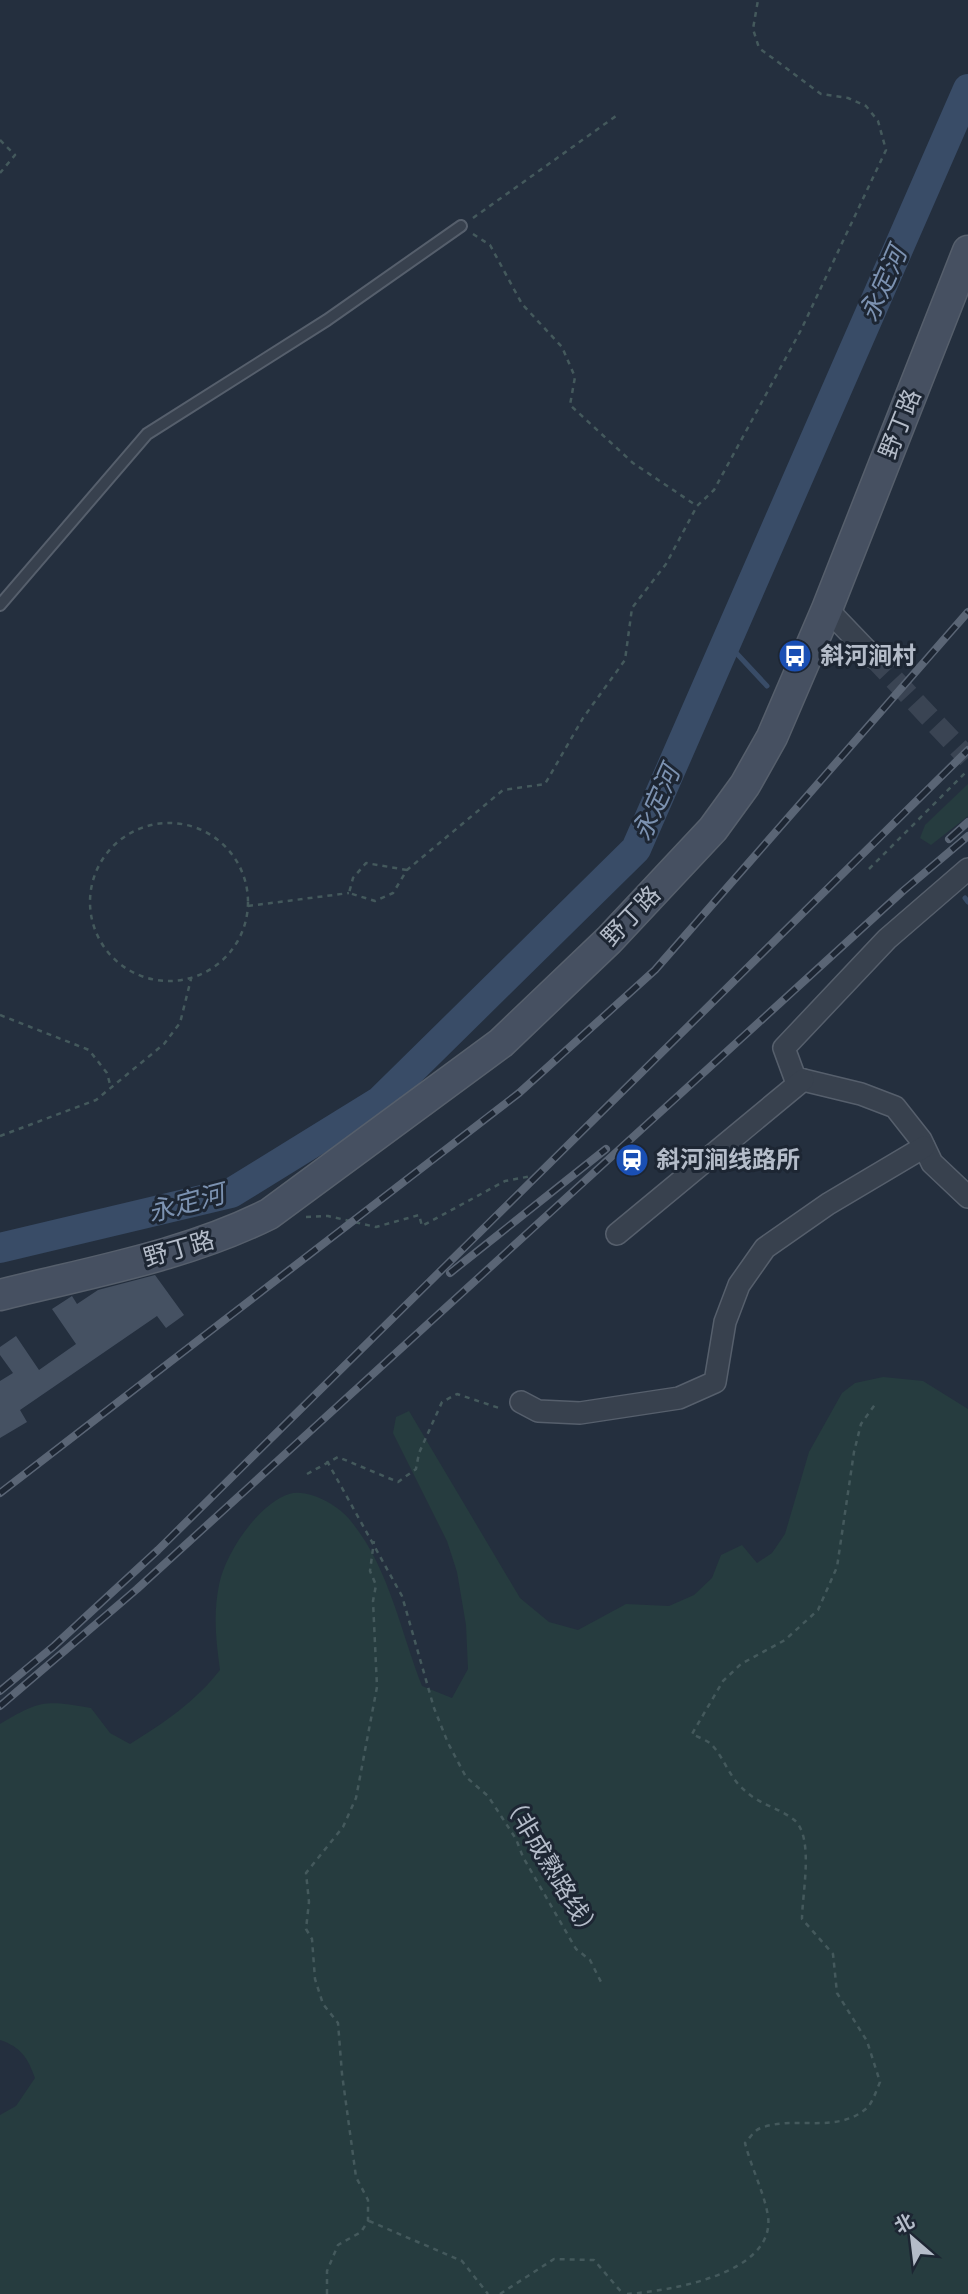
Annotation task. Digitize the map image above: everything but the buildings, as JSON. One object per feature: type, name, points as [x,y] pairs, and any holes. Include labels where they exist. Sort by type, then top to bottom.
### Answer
[{"type":"main road","name":"野丁路","points":[[0,1295],[186,1249],[228,1235],[269,1214],[501,1043],[609,940],[713,829],[745,785],[772,737],[827,609],[968,251]]},
{"type":"street","points":[[827,609],[873,657]]},
{"type":"street","points":[[968,869],[887,939],[784,1048],[796,1078],[861,1094],[895,1107],[924,1147],[932,1163],[968,1197]]},
{"type":"street","points":[[617,1234],[803,1080]]},
{"type":"street","points":[[529,1407],[580,1413],[679,1398],[715,1382],[725,1322],[739,1285],[765,1248],[828,1204],[924,1147]]},
{"type":"lane","points":[[0,605],[147,434],[327,320],[461,226]]},
{"type":"path","points":[[248,906],[349,893],[375,901],[393,893],[407,870],[503,790],[545,784],[583,718],[625,660],[632,608],[666,564],[696,506],[714,490],[801,330],[886,150],[878,121],[866,106],[848,98],[821,94],[758,48],[752,29],[758,0]]},
{"type":"path","points":[[616,116],[461,226],[491,245],[522,304],[562,347],[575,377],[570,405],[633,463],[696,506]]},
{"type":"path","points":[[0,140],[15,155],[0,173]]},
{"type":"path","points":[[869,869],[968,770]]},
{"type":"path","points":[[170,823],[195,828],[218,840],[235,858],[245,881],[248,906],[242,933],[228,956],[206,972],[191,977],[180,981],[153,980],[128,970],[107,953],[94,929],[90,904],[93,879],[104,856],[122,838],[145,827],[170,823]]},
{"type":"path","points":[[349,893],[353,878],[366,863],[407,870]]},
{"type":"path","points":[[0,1136],[96,1100],[164,1044],[180,1023],[191,977]]},
{"type":"path","points":[[0,1015],[89,1049],[107,1073],[111,1088]]},
{"type":"path","points":[[301,1219],[328,1216],[376,1227],[419,1215],[422,1226],[505,1181],[537,1175]]},
{"type":"path","points":[[307,1474],[338,1457],[398,1482],[415,1469],[442,1402],[457,1394],[520,1417],[529,1407]]},
{"type":"path","points":[[499,2294],[554,2259],[594,2260],[625,2294],[652,2292],[740,2267],[765,2242],[768,2216],[745,2143],[758,2129],[774,2125],[818,2125],[845,2119],[868,2106],[880,2082],[867,2041],[837,1993],[833,1954],[802,1919],[807,1856],[801,1831],[794,1820],[758,1802],[737,1783],[711,1744],[692,1734],[723,1681],[741,1664],[785,1640],[818,1610],[837,1567],[854,1452],[862,1424],[876,1403]]},
{"type":"path","name":"（非成熟路线）","points":[[327,1461],[402,1596],[434,1707],[448,1743],[466,1777],[488,1796],[516,1839],[548,1903],[576,1949],[590,1960],[601,1982]]},
{"type":"path","points":[[327,2294],[327,2271],[338,2245],[361,2232],[368,2221],[368,2200],[356,2176],[338,2022],[323,2004],[315,1979],[312,1939],[306,1930],[309,1902],[306,1873],[343,1827],[356,1798],[377,1687],[373,1601],[376,1585],[370,1571],[373,1541]]},
{"type":"path","points":[[368,2221],[462,2261],[488,2294]]},
{"type":"green space","points":[[968,784],[968,816],[931,845],[920,838],[925,825]]},
{"type":"green space","points":[[883,1377],[923,1381],[968,1409],[968,2294],[0,2294],[0,2115],[16,2106],[35,2078],[23,2054],[0,2040],[0,1724],[34,1706],[53,1703],[76,1705],[91,1708],[110,1733],[130,1744],[178,1711],[220,1670],[216,1628],[217,1596],[222,1573],[235,1545],[265,1508],[289,1494],[297,1493],[322,1499],[350,1520],[375,1558],[384,1578],[422,1686],[452,1698],[468,1669],[466,1625],[457,1572],[447,1541],[393,1433],[396,1417],[409,1411],[520,1598],[549,1622],[578,1630],[626,1604],[669,1606],[694,1595],[712,1578],[721,1555],[742,1545],[757,1563],[772,1553],[785,1534],[809,1452],[842,1393],[855,1383]]},
{"type":"waterway","name":"永定河","points":[[0,1248],[231,1193],[380,1101],[636,849],[968,89]]},
{"type":"waterway","points":[[726,642],[767,686]]},
{"type":"waterway","points":[[965,898],[968,902]]},
{"type":"tunnel","points":[[873,657],[968,758]]},
{"type":"railway","points":[[0,1493],[519,1093],[655,970],[968,612]]},
{"type":"railway","points":[[0,1691],[54,1646],[158,1550],[968,750]]},
{"type":"railway","points":[[949,839],[968,822]]},
{"type":"railway","points":[[0,1706],[137,1589],[903,891],[968,836]]},
{"type":"railway","points":[[450,1273],[606,1149]]},
{"type":"place","name":"斜河涧村","points":[[795,656]]},
{"type":"place","name":"斜河涧线路所","points":[[632,1160]]}]
